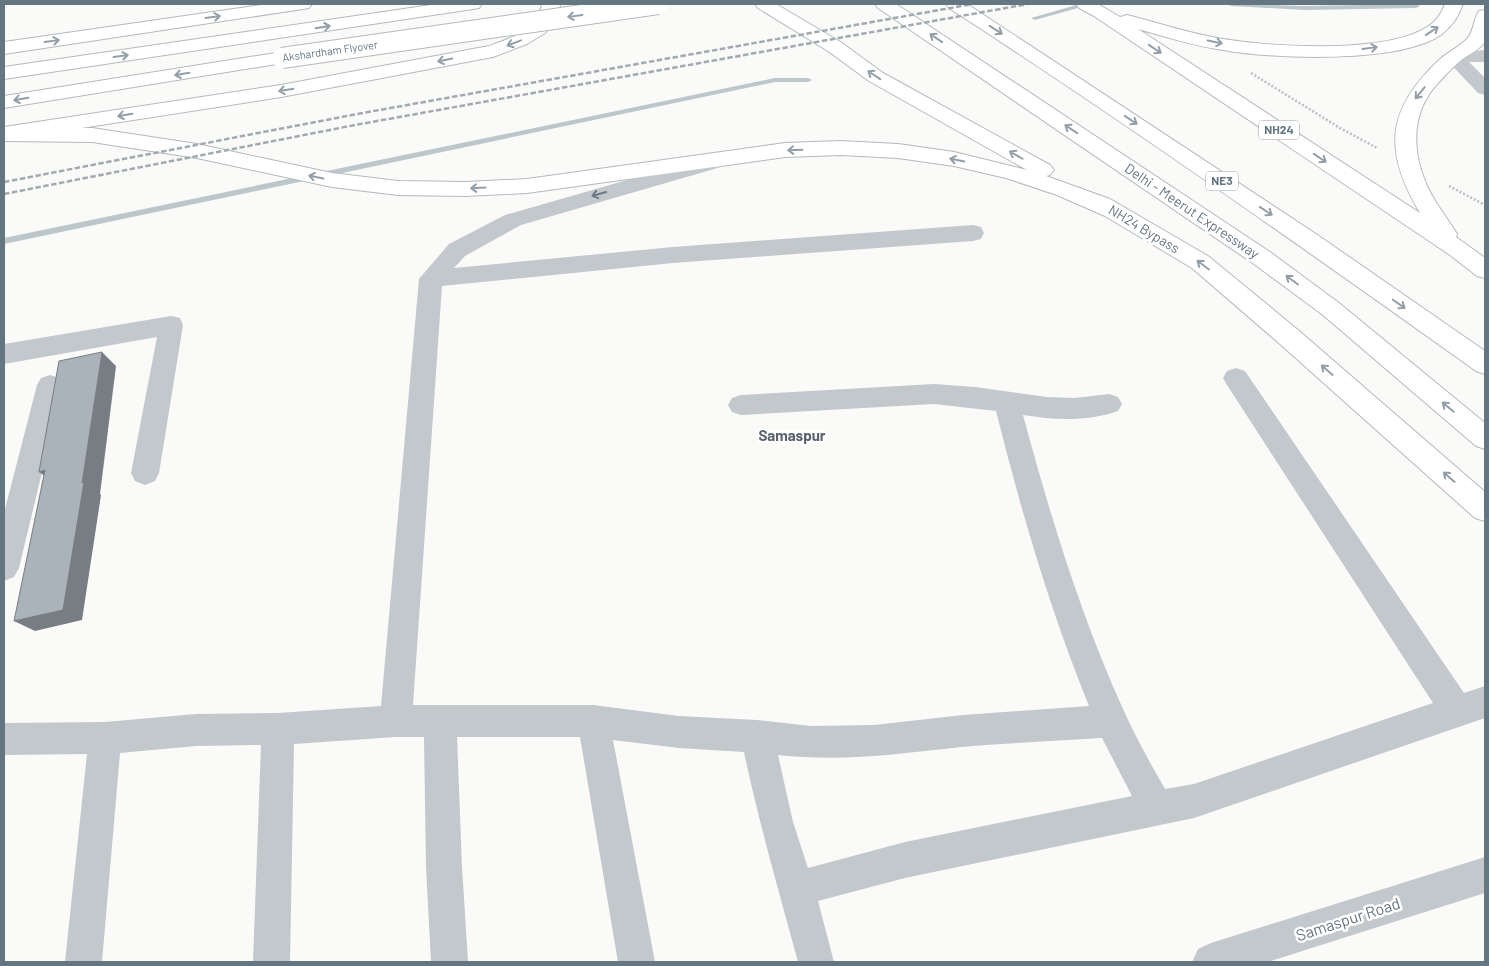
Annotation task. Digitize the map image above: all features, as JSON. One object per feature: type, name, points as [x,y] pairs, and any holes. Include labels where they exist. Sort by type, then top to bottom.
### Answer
[{"type":"main road","points":[[4,48],[304,4]]},
{"type":"main road","name":"Akshardham Flyover","points":[[4,73],[473,4]]},
{"type":"main road","points":[[4,134],[281,91],[493,51],[523,39],[540,28],[548,15],[551,4]]},
{"type":"main road","name":"Akshardham Flyover","points":[[4,102],[292,56],[658,4]]},
{"type":"main road","name":"NH24 Bypass","points":[[764,4],[835,47],[876,77],[1119,214],[1200,262],[1289,337],[1485,510]]},
{"type":"main road","name":"Delhi - Meerut Expressway","points":[[884,4],[1262,258],[1331,309],[1485,438]]},
{"type":"main road","name":"NE3","points":[[954,4],[1036,56],[1308,240],[1485,364]]},
{"type":"main road","points":[[1093,8],[1182,36],[1238,47],[1342,52],[1399,44],[1430,34],[1449,18],[1454,4]]},
{"type":"main road","name":"NH24","points":[[1093,8],[1458,249],[1485,270]]},
{"type":"main road","points":[[1458,249],[1431,214],[1413,181],[1405,151],[1405,124],[1414,100],[1429,80],[1453,58],[1476,41],[1485,14]]},
{"type":"main road","points":[[4,134],[92,135],[197,151],[332,180],[389,186],[466,189],[527,186],[785,150],[841,148],[898,151],[935,156],[1010,172],[1065,190],[1119,214]]},
{"type":"street","points":[[1453,58],[1485,56]]},
{"type":"street","points":[[1453,58],[1485,89]]},
{"type":"street","points":[[396,721],[431,279],[457,250],[513,220],[730,157]]},
{"type":"street","points":[[431,279],[673,255],[973,233]]},
{"type":"street","points":[[4,354],[171,325],[145,473]]},
{"type":"street","points":[[797,889],[905,860],[1194,801],[1471,707],[1236,378]]},
{"type":"street","points":[[4,568],[50,385]]},
{"type":"street","points":[[741,405],[934,394],[1074,409],[1109,404]]},
{"type":"street","points":[[1007,403],[1031,494],[1060,589],[1111,721],[1156,808]]},
{"type":"street","points":[[4,738],[105,738],[196,730],[278,729],[396,721],[594,722],[679,732],[757,736],[811,742],[874,741],[963,731],[1111,721]]},
{"type":"street","points":[[440,722],[444,867],[450,962]]},
{"type":"street","points":[[594,722],[637,962]]},
{"type":"street","points":[[272,962],[278,729]]},
{"type":"street","points":[[757,736],[776,822],[797,889],[816,962]]},
{"type":"street","points":[[83,962],[105,738]]},
{"type":"street","name":"Samaspur Road","points":[[1211,962],[1485,875]]},
{"type":"path","points":[[1250,73],[1340,128],[1485,205]]},
{"type":"building","points":[[102,352],[82,483],[84,482],[63,610],[14,621],[45,470],[39,472],[59,361]]},
{"type":"waterway","points":[[1035,18],[1088,4]]},
{"type":"waterway","points":[[1231,4],[1305,8],[1416,6]]},
{"type":"waterway","points":[[4,241],[775,80],[808,80]]},
{"type":"railway","points":[[4,182],[357,114],[973,4]]},
{"type":"railway","points":[[4,194],[355,125],[1028,4]]},
{"type":"district","name":"Samaspur","points":[[792,436]]}]
